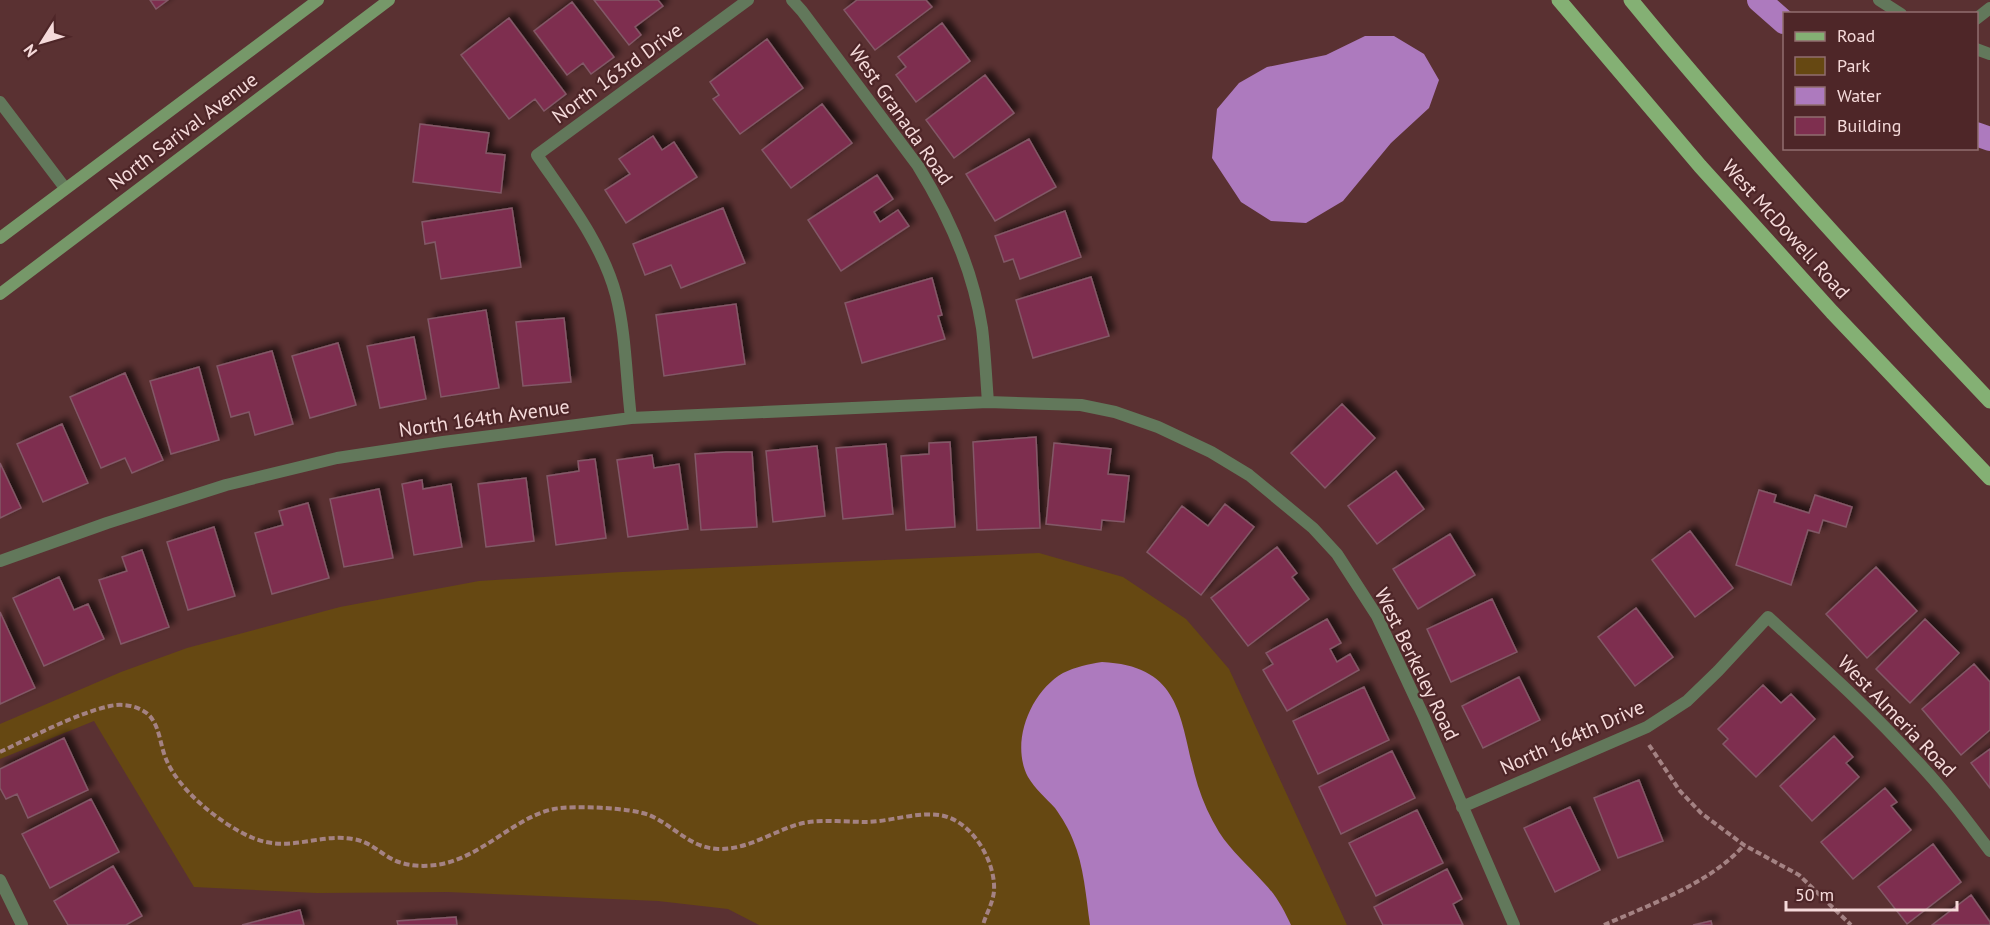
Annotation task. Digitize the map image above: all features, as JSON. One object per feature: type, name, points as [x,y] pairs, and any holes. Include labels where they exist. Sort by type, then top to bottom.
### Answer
[{"type":"main road","name":"North Sarival Avenue","points":[[0,238],[318,0]]},
{"type":"main road","name":"North Sarival Avenue","points":[[0,294],[389,0]]},
{"type":"main road","name":"West McDowell Road","points":[[1560,0],[1700,166],[1832,312],[1990,478]]},
{"type":"main road","name":"West McDowell Road","points":[[1631,0],[1751,142],[1990,401]]},
{"type":"street","name":"North 163rd Drive","points":[[631,418],[620,318],[608,273],[587,228],[537,155],[748,0]]},
{"type":"street","name":"West Granada Road","points":[[792,0],[918,166],[953,230],[977,301],[982,330],[988,402]]},
{"type":"street","points":[[1879,0],[1898,12]]},
{"type":"street","points":[[1978,17],[1990,8]]},
{"type":"street","points":[[0,102],[65,188]]},
{"type":"street","name":"North 164th Avenue","points":[[0,561],[107,523],[226,485],[337,458],[631,418],[988,402]]},
{"type":"street","name":"West Berkeley Road","points":[[988,402],[1081,405],[1115,412],[1158,427],[1211,452],[1250,475],[1312,528],[1337,554],[1377,616],[1424,717],[1514,925]]},
{"type":"street","name":"North 164th Drive","points":[[1462,807],[1641,730],[1687,701],[1768,617]]},
{"type":"street","name":"West Almeria Road","points":[[1768,617],[1915,758],[1990,851]]},
{"type":"street","points":[[0,880],[22,925]]},
{"type":"path","points":[[0,752],[95,710],[112,705],[135,707],[150,716],[168,764],[183,786],[235,828],[266,842],[279,844],[340,838],[354,839],[365,842],[400,863],[425,866],[440,865],[470,854],[527,820],[555,809],[638,812],[650,815],[691,841],[721,849],[741,846],[807,822],[869,822],[925,814],[940,815],[952,818],[969,830],[988,861],[994,879],[994,893],[983,925]]},
{"type":"path","points":[[1641,730],[1659,763],[1680,791],[1701,813],[1744,845],[1799,875],[1851,925]]},
{"type":"path","points":[[1604,925],[1681,891],[1726,861],[1744,845]]},
{"type":"green space","points":[[1039,553],[1123,577],[1186,619],[1229,669],[1347,925],[759,925],[728,909],[658,901],[448,892],[317,893],[194,887],[94,721],[0,759],[0,724],[121,672],[187,648],[340,607],[479,581],[622,572]]},
{"type":"water","points":[[1365,36],[1394,36],[1424,54],[1439,80],[1429,108],[1391,143],[1343,201],[1306,223],[1271,221],[1241,202],[1212,158],[1217,109],[1239,83],[1267,67],[1326,55]]},
{"type":"water","points":[[1102,662],[1129,666],[1150,674],[1164,687],[1174,702],[1181,721],[1198,786],[1213,821],[1229,846],[1272,893],[1283,908],[1291,925],[1090,925],[1077,850],[1055,808],[1028,777],[1021,749],[1026,719],[1041,692],[1063,673]]},
{"type":"building","points":[[150,0],[168,0],[156,9]]},
{"type":"building","points":[[594,0],[658,0],[663,6],[635,27],[641,35],[629,45]]},
{"type":"building","points":[[857,0],[926,0],[932,7],[875,50],[844,10]]},
{"type":"building","points":[[572,2],[614,57],[591,74],[583,63],[567,75],[534,31]]},
{"type":"building","points":[[509,18],[566,94],[544,111],[535,99],[509,119],[461,55]]},
{"type":"building","points":[[942,23],[970,61],[916,102],[896,75],[906,67],[898,57]]},
{"type":"building","points":[[767,39],[803,88],[740,134],[713,99],[719,95],[710,82]]},
{"type":"building","points":[[985,75],[1014,113],[954,158],[926,120]]},
{"type":"building","points":[[822,104],[852,143],[791,188],[762,150]]},
{"type":"building","points":[[420,124],[489,133],[486,153],[505,155],[501,193],[413,182]]},
{"type":"building","points":[[653,136],[662,150],[674,142],[697,177],[626,223],[605,190],[630,174],[619,159]]},
{"type":"building","points":[[1029,139],[1056,187],[995,221],[966,174]]},
{"type":"building","points":[[877,175],[893,199],[874,212],[880,222],[898,210],[909,226],[841,271],[808,220]]},
{"type":"building","points":[[512,208],[521,267],[441,279],[435,242],[425,244],[422,222]]},
{"type":"building","points":[[723,208],[745,263],[681,288],[671,265],[645,275],[633,244]]},
{"type":"building","points":[[1065,211],[1081,257],[1020,279],[1013,259],[1004,262],[995,236]]},
{"type":"building","points":[[1091,277],[1109,336],[1033,358],[1016,300]]},
{"type":"building","points":[[932,278],[942,315],[938,316],[945,339],[862,363],[845,303]]},
{"type":"building","points":[[736,304],[745,364],[664,376],[656,315]]},
{"type":"building","points":[[486,310],[499,388],[441,397],[428,319]]},
{"type":"building","points":[[564,318],[571,382],[523,386],[516,322]]},
{"type":"building","points":[[414,337],[426,399],[380,408],[367,346]]},
{"type":"building","points":[[338,343],[356,405],[310,418],[292,356]]},
{"type":"building","points":[[272,351],[293,424],[255,435],[249,412],[231,417],[217,366]]},
{"type":"building","points":[[199,367],[219,440],[171,454],[150,381]]},
{"type":"building","points":[[125,373],[163,460],[132,473],[125,458],[101,468],[70,397]]},
{"type":"building","points":[[1342,404],[1375,438],[1325,488],[1291,453]]},
{"type":"building","points":[[62,424],[88,483],[43,502],[17,444]]},
{"type":"building","points":[[1036,437],[1040,528],[977,530],[973,442]]},
{"type":"building","points":[[950,442],[955,527],[906,530],[901,456],[929,454],[929,443]]},
{"type":"building","points":[[1054,443],[1111,449],[1108,474],[1129,476],[1124,522],[1102,520],[1101,530],[1046,524]]},
{"type":"building","points":[[886,444],[893,514],[843,519],[836,448]]},
{"type":"building","points":[[817,446],[825,516],[773,522],[766,451]]},
{"type":"building","points":[[752,452],[757,527],[701,530],[695,454]]},
{"type":"building","points":[[652,455],[654,468],[679,464],[688,529],[628,537],[617,460]]},
{"type":"building","points":[[595,459],[606,538],[556,545],[547,476],[579,471],[578,461]]},
{"type":"building","points":[[0,463],[21,508],[0,518]]},
{"type":"building","points":[[1396,471],[1424,509],[1377,544],[1348,506]]},
{"type":"building","points":[[526,478],[534,541],[486,547],[478,484]]},
{"type":"building","points":[[422,480],[423,489],[451,484],[462,547],[414,555],[402,484]]},
{"type":"building","points":[[379,489],[393,558],[344,567],[330,499]]},
{"type":"building","points":[[1759,490],[1776,495],[1774,502],[1809,513],[1815,495],[1852,507],[1846,527],[1823,520],[1819,533],[1808,530],[1791,585],[1736,565]]},
{"type":"building","points":[[308,503],[329,578],[272,594],[255,533],[283,525],[279,511]]},
{"type":"building","points":[[1225,504],[1254,527],[1201,595],[1147,552],[1182,506],[1208,526]]},
{"type":"building","points":[[214,527],[235,596],[188,610],[167,542]]},
{"type":"building","points":[[1690,531],[1733,588],[1695,617],[1652,560]]},
{"type":"building","points":[[1450,534],[1475,575],[1418,609],[1393,569]]},
{"type":"building","points":[[1277,547],[1297,573],[1292,577],[1309,599],[1248,646],[1211,598]]},
{"type":"building","points":[[142,550],[169,627],[121,644],[99,580],[127,571],[122,557]]},
{"type":"building","points":[[1876,567],[1917,611],[1867,658],[1826,614]]},
{"type":"building","points":[[59,577],[74,610],[88,604],[104,639],[44,666],[13,598]]},
{"type":"building","points":[[1492,599],[1517,652],[1451,682],[1427,629]]},
{"type":"building","points":[[1636,608],[1673,657],[1635,686],[1598,637]]},
{"type":"building","points":[[0,612],[35,688],[0,704]]},
{"type":"building","points":[[1327,619],[1341,643],[1330,649],[1337,662],[1350,654],[1359,670],[1287,711],[1263,670],[1273,664],[1266,653]]},
{"type":"building","points":[[1925,619],[1959,653],[1910,703],[1876,669]]},
{"type":"building","points":[[1974,664],[1990,682],[1990,730],[1961,755],[1922,709]]},
{"type":"building","points":[[1519,677],[1540,720],[1483,748],[1462,706]]},
{"type":"building","points":[[1763,685],[1781,703],[1791,694],[1815,719],[1756,777],[1723,744],[1728,739],[1718,729]]},
{"type":"building","points":[[1364,687],[1389,740],[1318,774],[1293,721]]},
{"type":"building","points":[[1834,736],[1853,757],[1846,763],[1859,777],[1812,821],[1780,786]]},
{"type":"building","points":[[64,738],[88,790],[28,818],[17,794],[6,799],[0,788],[0,769]]},
{"type":"building","points":[[1990,749],[1990,788],[1971,763]]},
{"type":"building","points":[[1392,751],[1415,798],[1341,834],[1319,787]]},
{"type":"building","points":[[1639,780],[1663,841],[1618,858],[1594,798]]},
{"type":"building","points":[[1885,788],[1897,802],[1891,806],[1911,830],[1853,879],[1821,842]]},
{"type":"building","points":[[91,799],[119,852],[50,888],[22,834]]},
{"type":"building","points":[[1570,807],[1600,870],[1555,892],[1524,828]]},
{"type":"building","points":[[1417,810],[1443,863],[1376,896],[1349,843]]},
{"type":"building","points":[[1933,844],[1961,882],[1907,924],[1878,887]]},
{"type":"building","points":[[113,866],[142,916],[126,925],[68,925],[54,901]]},
{"type":"building","points":[[1447,869],[1462,899],[1453,904],[1463,925],[1383,925],[1374,907]]},
{"type":"building","points":[[1971,895],[1990,925],[1932,925]]},
{"type":"building","points":[[300,910],[304,925],[242,925]]},
{"type":"building","points":[[456,917],[457,925],[398,925],[397,921]]},
{"type":"building","points":[[1711,921],[1712,925],[1693,925]]},
{"type":"waterway","points":[[1759,0],[1783,21]]},
{"type":"waterway","points":[[1978,135],[1990,139]]}]
